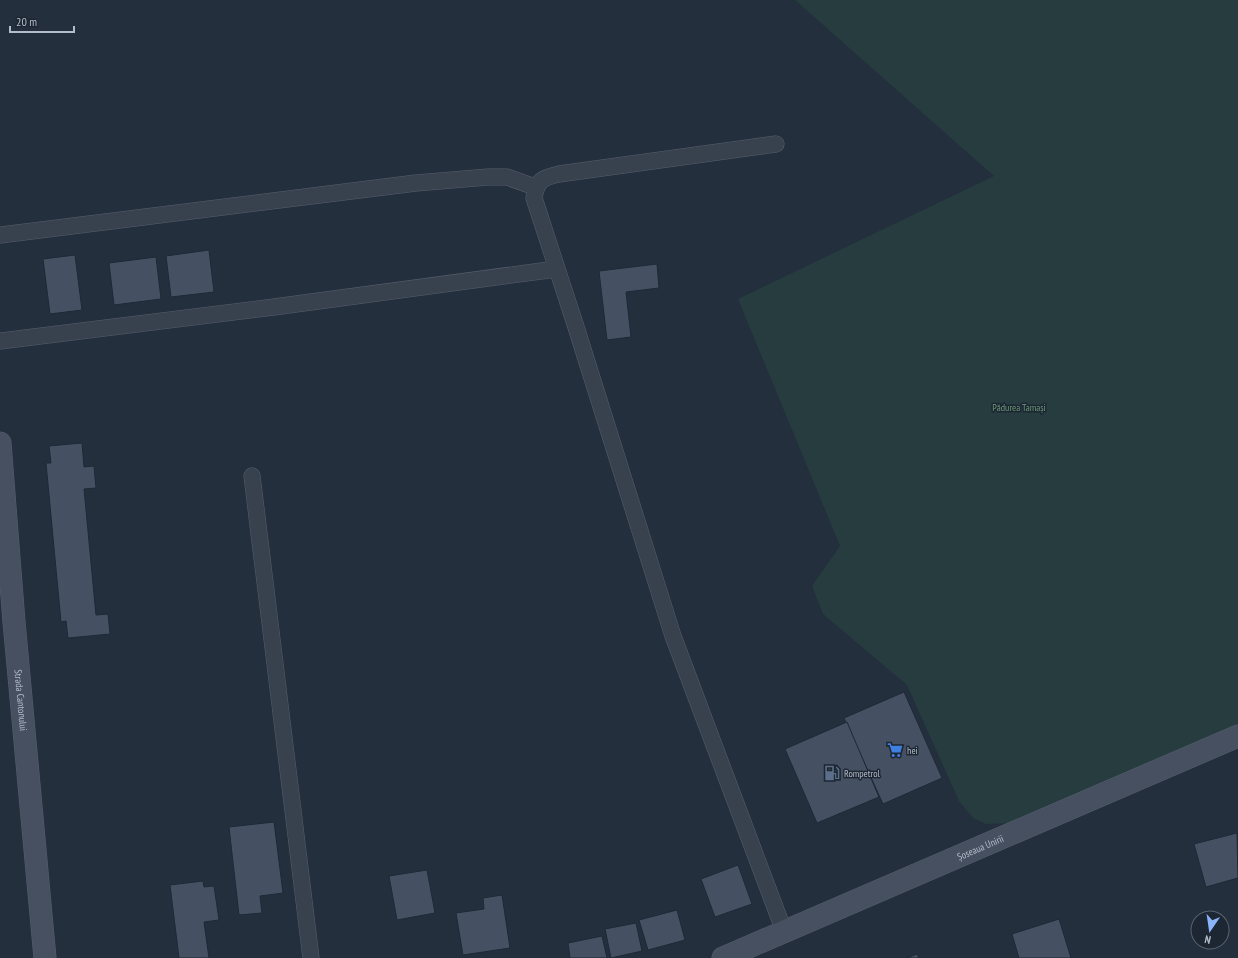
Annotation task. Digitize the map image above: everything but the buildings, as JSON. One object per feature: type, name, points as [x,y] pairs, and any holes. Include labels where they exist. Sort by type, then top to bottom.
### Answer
[{"type":"main road","name":"Strada Cantonului","points":[[0,442],[14,622],[45,958]]},
{"type":"main road","name":"Șoseaua Unirii","points":[[727,957],[784,931],[1238,736]]},
{"type":"street","points":[[776,144],[559,174],[544,178],[536,187],[534,198],[535,207],[556,268],[673,636],[784,931]]},
{"type":"street","points":[[0,235],[416,183],[488,177],[507,177],[536,187]]},
{"type":"street","points":[[0,341],[282,306],[556,268]]},
{"type":"street","points":[[252,476],[311,958]]},
{"type":"green space","name":"Pădurea Tamași","points":[[795,0],[1238,0],[1238,724],[1011,823],[986,824],[973,818],[959,801],[907,685],[823,614],[812,586],[840,546],[738,299],[994,176]]},
{"type":"place","name":"hei","points":[[895,750]]},
{"type":"place","name":"Rompetrol","points":[[832,773]]}]
